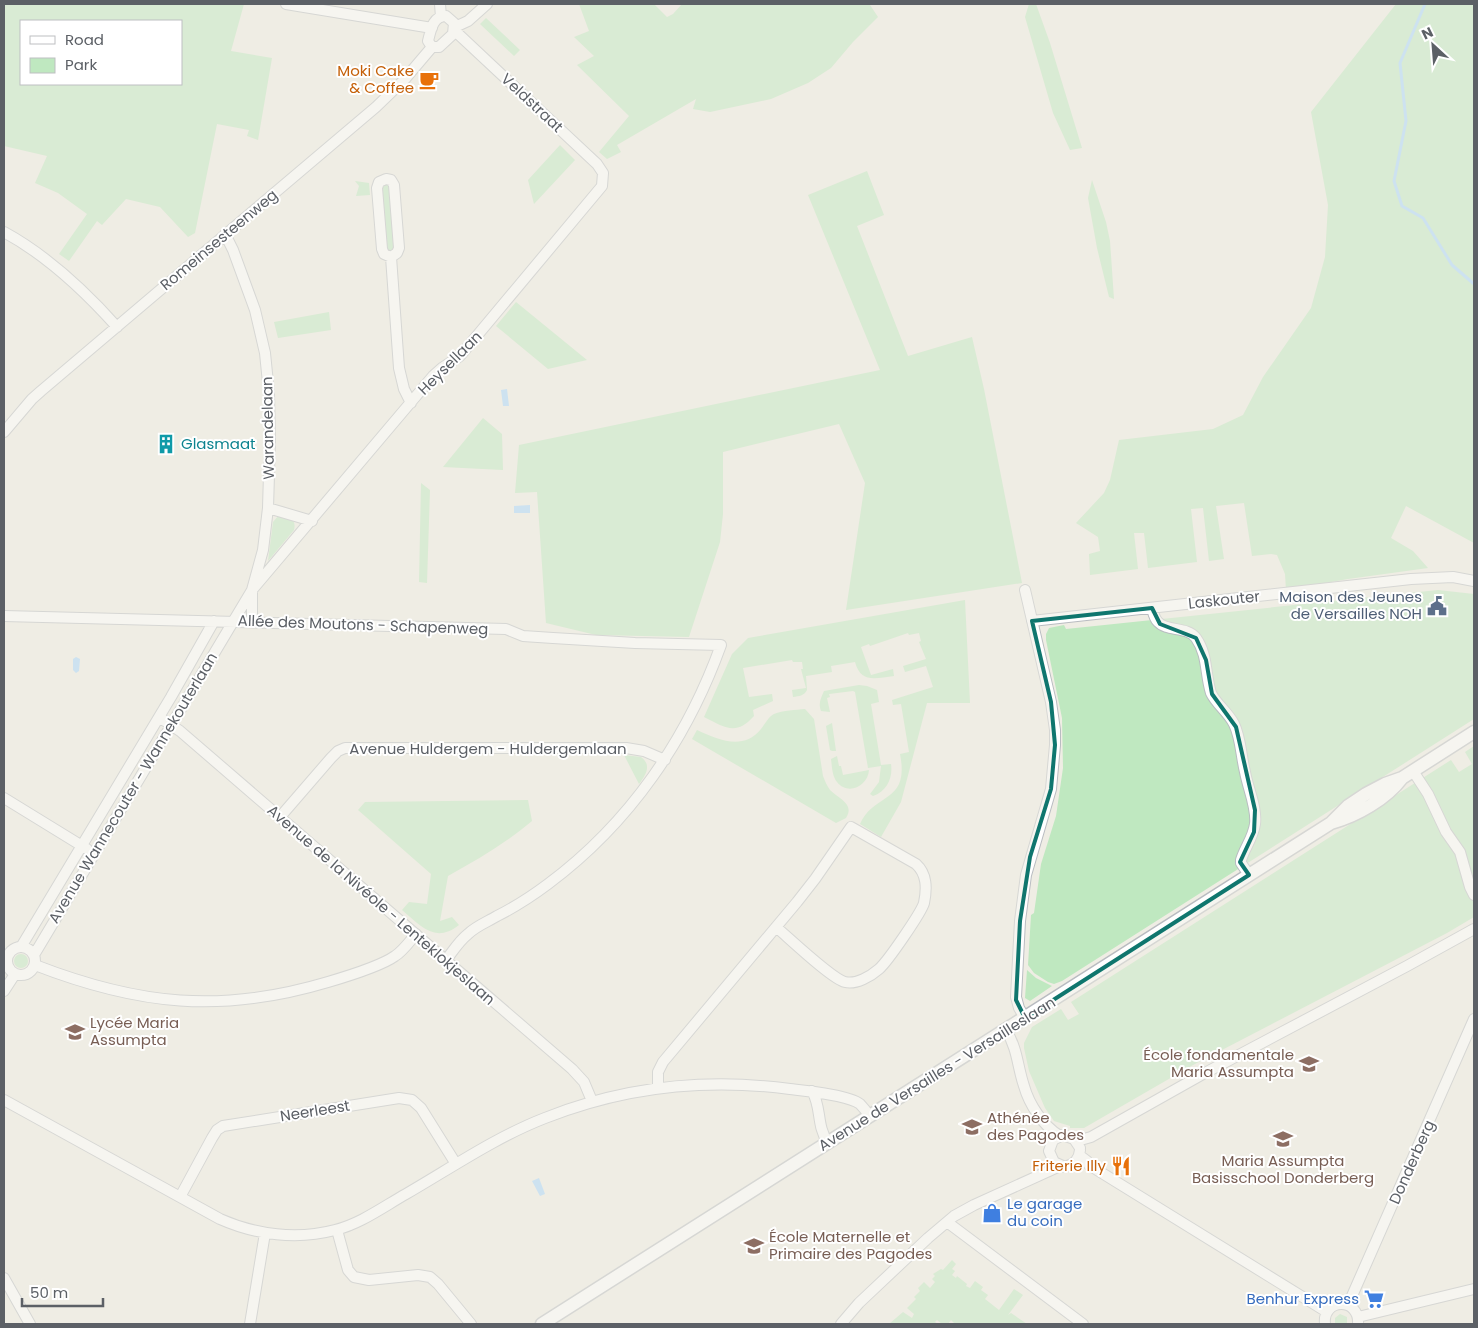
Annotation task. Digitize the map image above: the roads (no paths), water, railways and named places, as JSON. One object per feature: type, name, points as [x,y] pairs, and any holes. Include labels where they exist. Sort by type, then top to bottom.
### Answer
[{"type":"street","points":[[286,4],[432,28]]},
{"type":"street","points":[[440,4],[441,17]]},
{"type":"street","name":"Romeinsesteenweg","points":[[4,432],[32,399],[381,102],[404,80],[432,47],[439,47],[453,34],[455,29],[468,21],[487,4]]},
{"type":"street","points":[[432,47],[428,41],[436,19],[441,17],[450,18],[455,29]]},
{"type":"street","name":"Veldstraat","points":[[455,29],[597,164],[603,178]]},
{"type":"street","name":"Heysellaan","points":[[252,590],[442,368],[460,356],[599,191],[603,178]]},
{"type":"street","points":[[386,179],[391,180],[394,185],[399,248],[397,253],[391,257],[384,254],[382,249],[377,188],[379,182],[386,179]]},
{"type":"street","points":[[4,232],[36,252],[64,274],[117,327]]},
{"type":"street","name":"Warandelaan","points":[[225,234],[234,250],[255,310],[268,377],[270,440],[268,508],[263,550],[252,590],[252,622]]},
{"type":"street","points":[[391,257],[398,368],[404,389],[411,403]]},
{"type":"street","points":[[268,508],[312,521]]},
{"type":"street","name":"Laskouter","points":[[1032,621],[1411,579],[1453,578],[1474,581]]},
{"type":"street","name":"Warandelaan","points":[[232,622],[252,590]]},
{"type":"street","points":[[1025,590],[1055,730],[1051,789],[1030,857],[1022,906],[1016,997],[1019,1008],[1025,1018]]},
{"type":"street","name":"Laskouter","points":[[1152,608],[1160,624],[1194,636],[1204,656],[1212,694],[1236,727],[1255,821],[1251,841],[1241,860],[1249,876]]},
{"type":"street","name":"Allée des Moutons - Schapenweg","points":[[4,616],[506,630],[523,636],[635,643],[721,644],[690,718],[665,760]]},
{"type":"street","name":"Avenue Wannecouter - Wannekouterlaan","points":[[21,948],[214,621]]},
{"type":"street","name":"Avenue Wannecouter - Wannekouterlaan","points":[[34,960],[94,853],[232,622]]},
{"type":"street","name":"Avenue de la Nivéole - Lenteklokjeslaan","points":[[159,717],[171,724],[280,817],[578,1075],[587,1086],[592,1101]]},
{"type":"street","name":"Avenue de Versailles - Versailleslaan","points":[[542,1324],[1332,823],[1348,806],[1385,784],[1408,774],[1474,732]]},
{"type":"street","name":"Avenue Huldergem - Huldergemlaan","points":[[280,817],[331,758],[338,751],[345,748],[626,748],[644,751],[665,760]]},
{"type":"street","points":[[446,960],[468,933],[548,885],[593,845],[633,803],[665,760]]},
{"type":"street","points":[[1408,774],[1428,794],[1446,832],[1460,852],[1474,895]]},
{"type":"street","points":[[4,798],[94,853]]},
{"type":"street","points":[[658,1088],[658,1072],[663,1062],[815,879],[851,826],[916,864],[924,873],[926,879],[922,909],[881,967],[860,980],[848,983],[840,980],[776,927]]},
{"type":"street","points":[[841,1324],[859,1303],[947,1222],[974,1205],[1040,1174],[1060,1166],[1065,1166],[1091,1138],[1203,1074],[1408,966],[1474,928]]},
{"type":"street","points":[[34,960],[27,974],[21,975],[15,974],[9,968],[6,956],[14,950],[27,949],[34,960],[84,983],[138,996],[195,1002],[242,1001],[299,990],[335,980],[387,960],[398,954],[416,934]]},
{"type":"street","points":[[4,991],[15,974]]},
{"type":"street","name":"Donderberg","points":[[1348,1305],[1474,1018]]},
{"type":"street","points":[[1006,1030],[1015,1046],[1026,1091],[1046,1125],[1051,1143],[1049,1151],[1051,1160],[1060,1166]]},
{"type":"street","points":[[4,1100],[231,1223],[266,1233],[302,1235],[337,1230],[365,1218],[456,1164],[526,1126],[592,1101],[623,1094],[658,1088],[705,1084],[773,1086],[853,1101],[860,1104],[869,1116]]},
{"type":"street","points":[[812,1092],[817,1105],[821,1132],[828,1143]]},
{"type":"street","name":"Neerleest","points":[[180,1197],[212,1138],[217,1130],[223,1126],[399,1098],[409,1099],[417,1104],[456,1164]]},
{"type":"street","points":[[1046,1125],[1060,1136]]},
{"type":"street","points":[[1051,1143],[1060,1136],[1071,1136],[1078,1152],[1089,1165],[1327,1312]]},
{"type":"street","points":[[1040,1174],[1051,1160]]},
{"type":"street","points":[[947,1222],[1083,1324]]},
{"type":"street","points":[[337,1230],[348,1270],[354,1277],[369,1280],[411,1275],[430,1277],[438,1284],[470,1324]]},
{"type":"street","points":[[250,1324],[266,1233]]},
{"type":"street","points":[[4,1278],[27,1320],[35,1324]]},
{"type":"street","points":[[1325,1324],[1324,1319],[1327,1312],[1339,1304],[1348,1305],[1355,1311],[1358,1321],[1474,1289]]},
{"type":"water","points":[[507,389],[509,406],[503,406],[501,390]]},
{"type":"water","points":[[530,505],[530,513],[514,513],[514,506]]},
{"type":"water","points":[[76,657],[80,659],[79,671],[76,673],[73,670],[73,659]]},
{"type":"water","points":[[539,1178],[545,1194],[540,1196],[532,1181]]},
{"type":"waterway","points":[[1425,4],[1400,63],[1406,121],[1394,181],[1402,206],[1423,218],[1452,265],[1474,284]]},
{"type":"place","name":"Moki Cake & Coffee","points":[[429,80]]},
{"type":"place","name":"Glasmaat","points":[[166,444]]},
{"type":"place","name":"Maison des Jeunes de Versailles NOH","points":[[1437,606]]},
{"type":"place","name":"Lycée Maria Assumpta","points":[[75,1032]]},
{"type":"place","name":"École fondamentale Maria Assumpta","points":[[1309,1064]]},
{"type":"place","name":"Athénée des Pagodes","points":[[972,1127]]},
{"type":"place","name":"Maria Assumpta Basisschool Donderberg","points":[[1283,1139]]},
{"type":"place","name":"Friterie Illy","points":[[1121,1166]]},
{"type":"place","name":"Le garage du coin","points":[[992,1213]]},
{"type":"place","name":"École Maternelle et Primaire des Pagodes","points":[[754,1246]]},
{"type":"place","name":"Benhur Express","points":[[1374,1299]]}]
